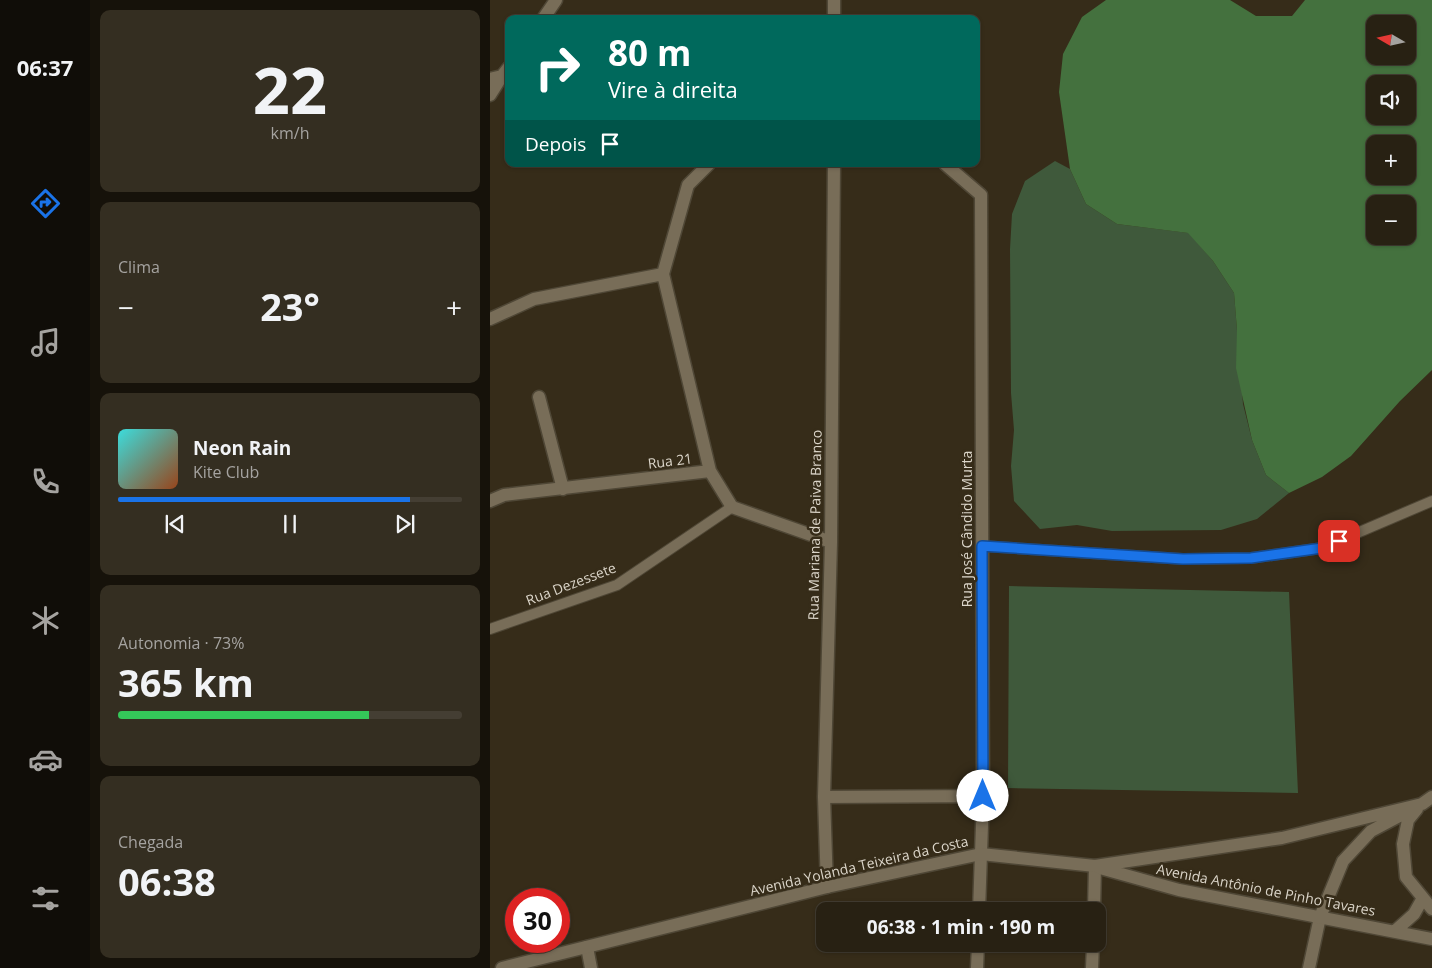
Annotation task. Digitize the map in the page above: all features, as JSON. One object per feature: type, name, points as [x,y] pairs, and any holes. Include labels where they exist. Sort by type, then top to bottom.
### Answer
[{"type":"street","points":[[546,15],[556,0]]},
{"type":"street","points":[[834,0],[834,15]]},
{"type":"street","points":[[490,95],[500,74]]},
{"type":"street","points":[[706,167],[688,185],[663,274],[710,471]]},
{"type":"street","name":"Rua Mariana de Paiva Branco","points":[[827,887],[824,798],[831,542],[834,167]]},
{"type":"street","name":"Rua José Cândido Murta","points":[[948,167],[981,195],[983,796],[979,902]]},
{"type":"street","points":[[490,319],[534,299],[663,274]]},
{"type":"street","points":[[538,397],[563,488]]},
{"type":"street","name":"Rua 21","points":[[490,501],[504,496],[710,471],[732,507]]},
{"type":"street","points":[[732,507],[831,542]]},
{"type":"street","points":[[824,798],[983,796]]},
{"type":"street","points":[[1427,800],[1408,820],[1403,844],[1406,877],[1432,909]]},
{"type":"street","points":[[1309,968],[1320,917],[1343,861],[1372,831],[1427,800]]},
{"type":"street","name":"Avenida Yolanda Teixeira da Costa","points":[[502,968],[827,887],[981,854],[1095,866],[1282,838],[1427,800]]},
{"type":"street","points":[[1094,902],[1095,866]]},
{"type":"street","name":"Avenida Antônio de Pinho Tavares","points":[[1095,866],[1178,890],[1432,939]]},
{"type":"street","points":[[1395,931],[1414,914],[1423,898]]},
{"type":"street","points":[[587,947],[591,968]]},
{"type":"street","points":[[978,952],[978,968]]},
{"type":"street","points":[[1092,968],[1093,952]]},
{"type":"lane","points":[[982,546],[1183,559],[1251,558],[1322,548],[1432,501]]},
{"type":"lane","name":"Rua Dezessete","points":[[490,629],[617,584],[732,507]]},
{"type":"green space","points":[[1106,0],[1230,0],[1256,16],[1292,16],[1305,0],[1432,0],[1432,370],[1400,401],[1351,456],[1322,477],[1289,493],[1266,475],[1252,440],[1236,368],[1237,330],[1234,293],[1213,261],[1188,233],[1117,224],[1086,204],[1070,169],[1059,92],[1063,54],[1082,17]]},
{"type":"green space","points":[[1055,161],[1070,169],[1086,204],[1117,224],[1189,233],[1213,261],[1234,293],[1243,404],[1252,440],[1266,475],[1289,493],[1257,519],[1221,530],[1112,531],[1077,525],[1040,529],[1014,501],[1011,466],[1014,430],[1011,393],[1010,249],[1012,214],[1025,181]]},
{"type":"green space","points":[[1009,586],[1289,592],[1298,793],[1008,788]]},
{"type":"route","points":[[983,796],[982,546],[1183,559],[1251,558],[1322,548],[1339,541]]}]
